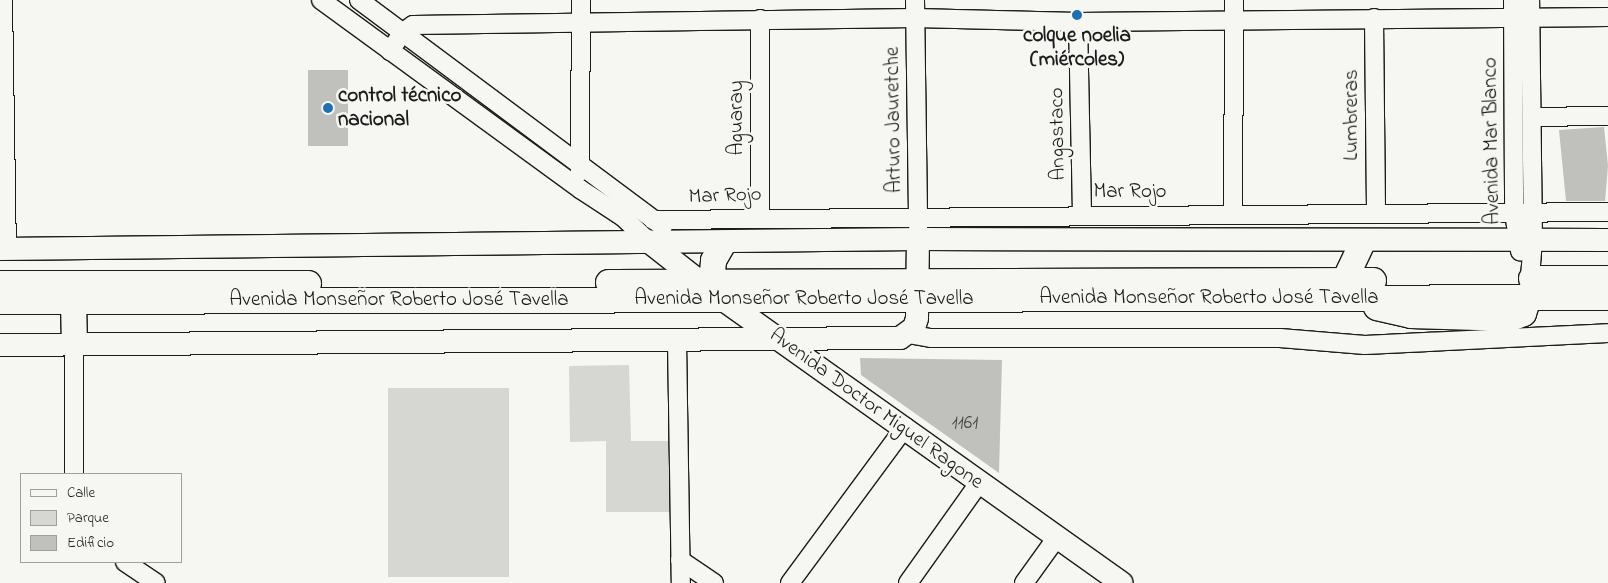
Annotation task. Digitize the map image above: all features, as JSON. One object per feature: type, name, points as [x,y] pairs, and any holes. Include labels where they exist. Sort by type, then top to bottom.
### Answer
[{"type":"highway","points":[[1362,242],[1341,289],[1410,315],[1510,318],[1523,313],[1529,286]]},
{"type":"highway","points":[[711,287],[713,260],[723,243]]},
{"type":"highway","name":"Avenida Monseñor Roberto José Tavella","points":[[0,283],[918,290],[1341,289],[1529,286],[1608,278]]},
{"type":"highway","name":"Avenida Monseñor Roberto José Tavella","points":[[1529,286],[1608,297]]},
{"type":"highway","name":"Avenida Monseñor Roberto José Tavella","points":[[0,301],[711,287]]},
{"type":"highway","points":[[73,301],[74,345]]},
{"type":"main road","points":[[4,249],[651,231],[687,241],[723,243],[918,240],[1362,242],[1608,240]]},
{"type":"main road","name":"Avenida Doctor Miguel Ragone","points":[[651,231],[711,287],[780,339],[832,374],[980,483],[1058,536],[1121,583]]},
{"type":"main road","points":[[0,345],[900,338],[908,334],[917,318],[918,240]]},
{"type":"main road","points":[[832,374],[825,360],[835,339]]},
{"type":"street","points":[[3,0],[4,249]]},
{"type":"street","name":"Avenida Doctor Miguel Ragone","points":[[321,0],[580,189],[623,217],[651,231]]},
{"type":"street","name":"Avenida Doctor Miguel Ragone","points":[[359,0],[580,163],[651,231]]},
{"type":"street","points":[[580,189],[581,0]]},
{"type":"street","name":"Arturo Jauretche","points":[[916,0],[918,240]]},
{"type":"street","points":[[1233,214],[1234,0]]},
{"type":"street","name":"Avenida Mar Blanco","points":[[1529,286],[1524,240],[1514,212],[1518,12],[1530,0]]},
{"type":"street","points":[[390,51],[403,32],[413,24],[916,18],[1078,22],[1234,21],[1518,12],[1608,17]]},
{"type":"street","name":"Avenida Mar Blanco","points":[[1518,12],[1532,117],[1532,213],[1524,240]]},
{"type":"street","name":"Lumbreras","points":[[1374,18],[1376,213]]},
{"type":"street","name":"Aguaray","points":[[760,19],[760,217]]},
{"type":"street","name":"Angastaco","points":[[1078,22],[1082,214]]},
{"type":"street","points":[[1532,117],[1608,116]]},
{"type":"street","name":"Mar Rojo","points":[[651,231],[760,217],[1608,212]]},
{"type":"street","points":[[908,334],[931,338],[1280,338],[1366,345],[1608,333]]},
{"type":"street","points":[[677,340],[681,583]]},
{"type":"street","points":[[74,345],[74,473]]},
{"type":"street","points":[[790,583],[904,428]]},
{"type":"street","points":[[908,583],[980,483]]},
{"type":"street","points":[[1024,583],[1058,536]]},
{"type":"street","points":[[680,560],[714,583]]},
{"type":"street","points":[[126,563],[156,583]]},
{"type":"green space","points":[[629,365],[631,441],[670,441],[670,512],[606,512],[606,441],[570,442],[569,366]]},
{"type":"green space","points":[[388,388],[509,388],[509,577],[388,577]]},
{"type":"building","name":"control técnico nacional","points":[[308,70],[348,70],[348,146],[308,146]]},
{"type":"building","points":[[1604,127],[1608,166],[1605,201],[1566,201],[1559,130]]},
{"type":"building","points":[[860,358],[1002,360],[999,473],[861,375]]},
{"type":"place","name":"colque noelia (miércoles)","points":[[1077,15]]},
{"type":"place","name":"control técnico nacional","points":[[328,108]]}]
